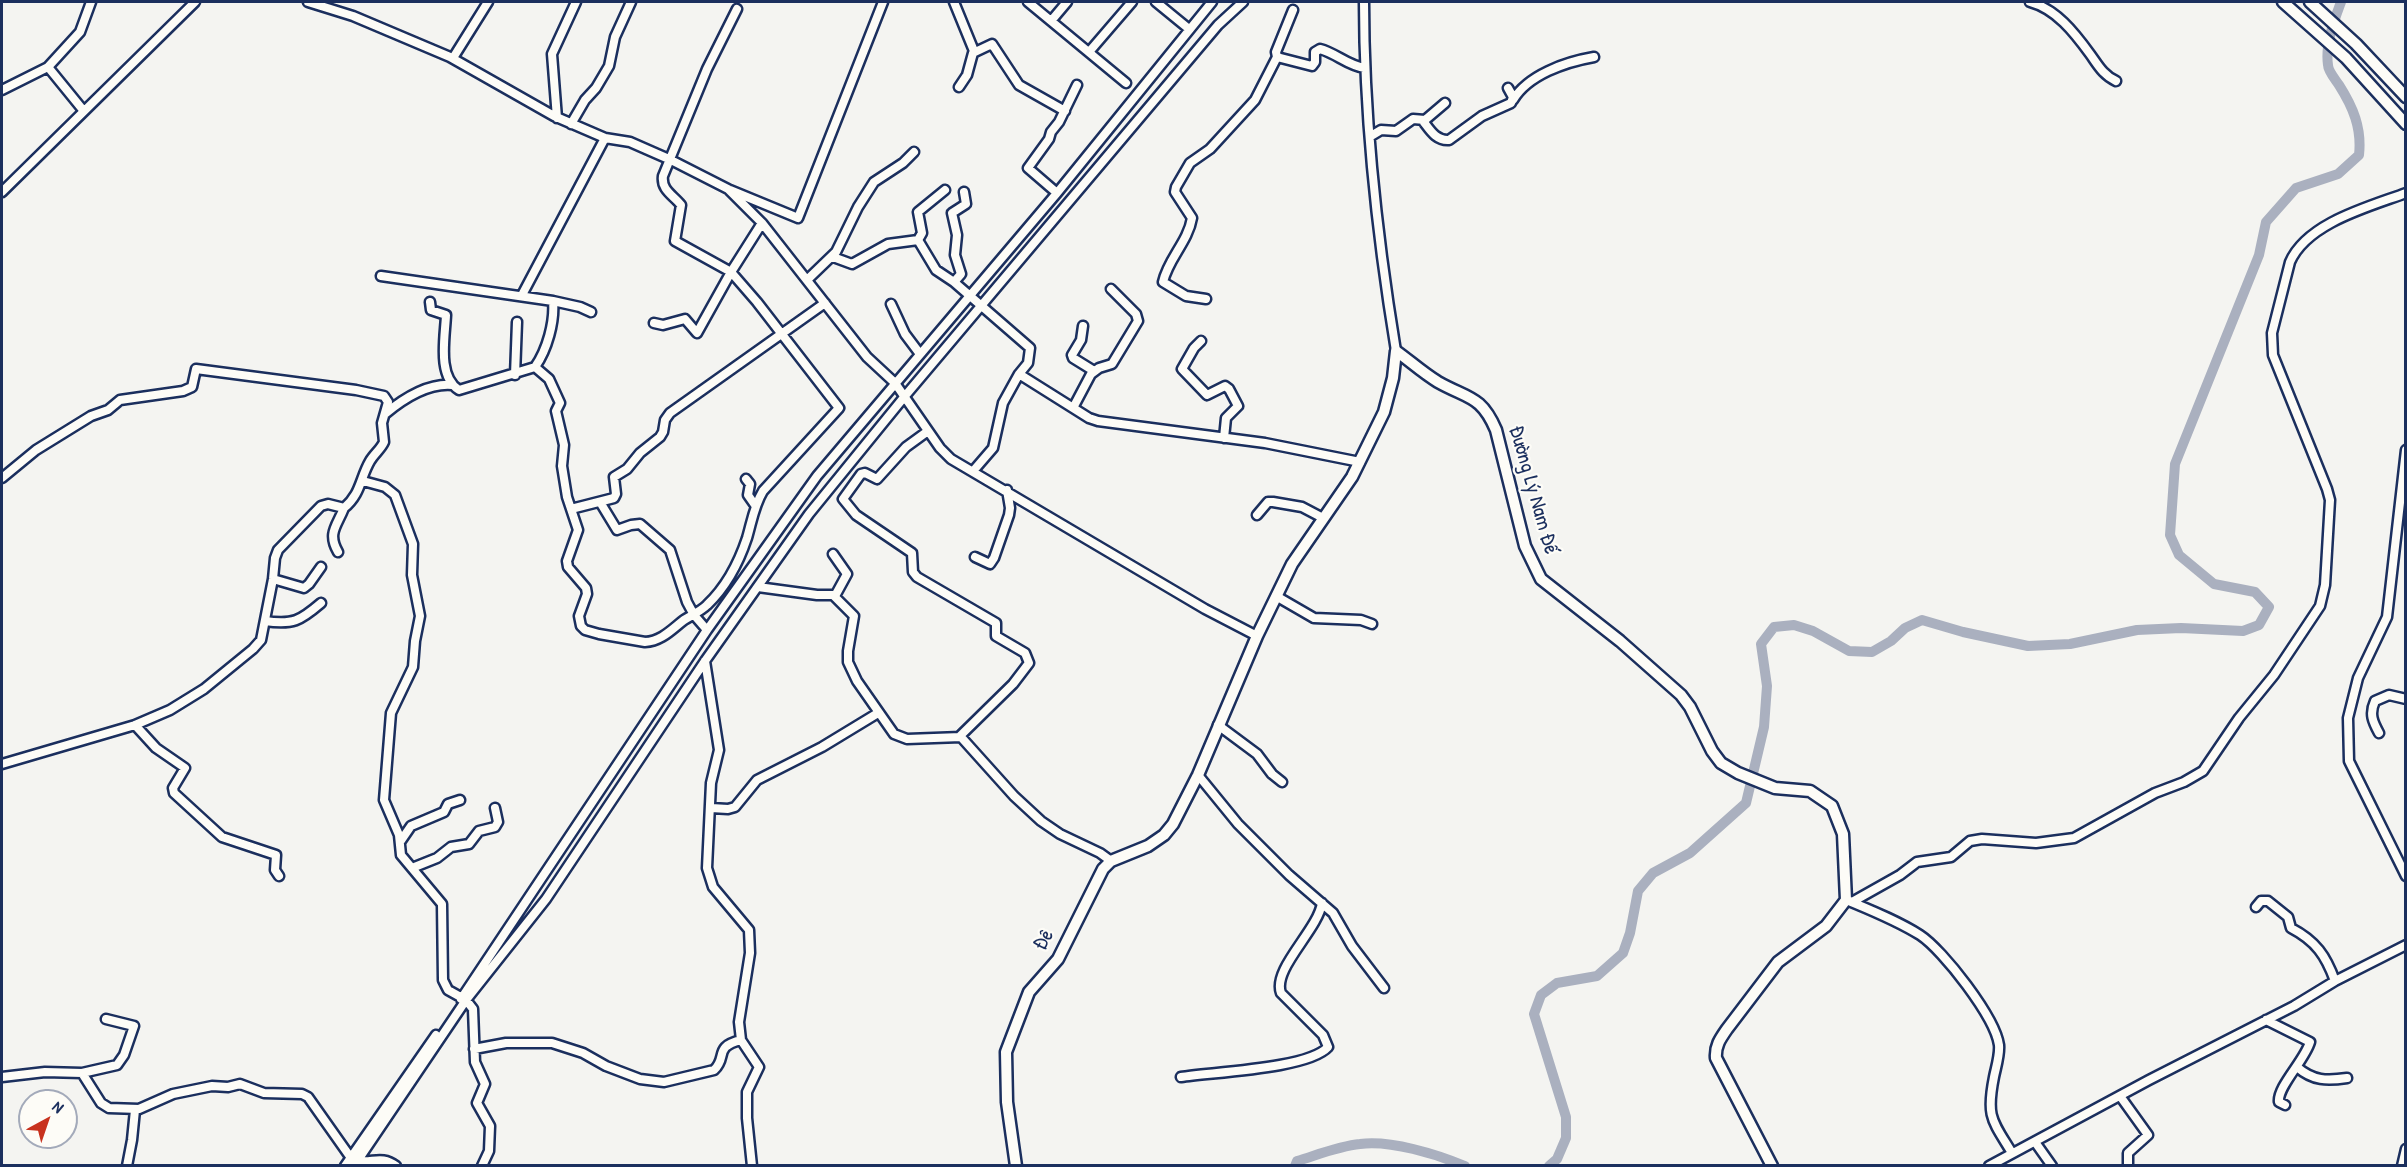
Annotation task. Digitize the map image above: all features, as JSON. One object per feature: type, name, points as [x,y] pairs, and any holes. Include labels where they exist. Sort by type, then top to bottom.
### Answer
[{"type":"main road","points":[[2283,2],[2346,58],[2406,124]]},
{"type":"main road","points":[[2310,2],[2356,44],[2406,97]]},
{"type":"main road","points":[[1111,861],[1148,846],[1164,835],[1173,825],[1198,775],[1257,636],[1292,564],[1359,462],[1386,405],[1396,351]]},
{"type":"main road","name":"Đường Lý Nam Đế","points":[[1396,351],[1436,381],[1479,402],[1489,412],[1496,430],[1525,546],[1542,579],[1620,641],[1681,695],[1690,707],[1716,758],[1738,773],[1772,787],[1810,791],[1832,806],[1844,834],[1849,901]]},
{"type":"main road","name":"Đê","points":[[1016,1166],[1007,1102],[1006,1052],[1029,992],[1058,959],[1096,879],[1111,861]]},
{"type":"main road","points":[[1772,1166],[1716,1058],[1717,1046],[1727,1029],[1778,962],[1826,926],[1849,901]]},
{"type":"street","points":[[2,90],[48,67],[80,32],[91,2]]},
{"type":"street","points":[[2,192],[195,2]]},
{"type":"street","points":[[308,2],[352,16],[453,58],[557,118],[605,138],[630,142],[728,189],[798,218],[883,2]]},
{"type":"street","points":[[453,58],[488,2]]},
{"type":"street","points":[[557,118],[552,54],[576,2]]},
{"type":"street","points":[[571,124],[609,66],[615,37],[631,2]]},
{"type":"street","points":[[954,2],[974,51],[967,75],[959,87]]},
{"type":"street","points":[[1028,2],[1126,83]]},
{"type":"street","points":[[1051,21],[1066,2]]},
{"type":"street","points":[[1089,52],[1132,2]]},
{"type":"street","points":[[1156,2],[1190,29]]},
{"type":"street","points":[[345,1166],[354,1161],[464,999],[707,630],[817,476],[1057,192],[1212,2]]},
{"type":"street","points":[[464,999],[546,899],[705,661],[809,514],[904,396],[1151,103],[1218,25],[1243,2]]},
{"type":"street","points":[[1364,2],[1365,68],[1381,246],[1396,351]]},
{"type":"street","points":[[2030,2],[2043,5],[2054,13],[2088,51],[2099,69],[2116,81]]},
{"type":"street","points":[[535,367],[549,379],[560,403],[556,413],[564,446],[562,466],[578,533],[570,552],[568,567],[586,588],[587,594],[579,616],[582,629],[648,642],[672,632],[707,605],[729,577],[743,548],[755,505],[773,478],[838,408],[757,302],[731,272],[675,241],[681,205],[662,183],[707,69],[737,9]]},
{"type":"street","points":[[1206,298],[1186,296],[1163,282],[1173,258],[1184,242],[1192,218],[1175,192],[1176,187],[1190,163],[1210,149],[1255,100],[1277,57],[1276,52],[1293,10]]},
{"type":"street","points":[[974,51],[992,45],[1018,85],[1065,111]]},
{"type":"street","points":[[1277,57],[1312,66],[1315,62],[1315,52],[1320,49],[1355,67],[1365,68]]},
{"type":"street","points":[[1371,136],[1381,130],[1393,132],[1400,130],[1413,119],[1423,121],[1435,136],[1443,141],[1449,140],[1482,116],[1504,107],[1528,83],[1568,63],[1594,57]]},
{"type":"street","points":[[48,67],[83,110]]},
{"type":"street","points":[[1057,192],[1028,168],[1049,139],[1077,85]]},
{"type":"street","points":[[1508,88],[1513,100]]},
{"type":"street","points":[[1138,92],[1151,103]]},
{"type":"street","points":[[1423,121],[1445,104]]},
{"type":"street","points":[[522,295],[605,138]]},
{"type":"street","points":[[808,279],[833,257],[858,207],[874,182],[903,163],[914,152]]},
{"type":"street","points":[[728,189],[762,223],[867,357],[895,383],[928,431],[951,459],[974,470],[1205,609],[1257,636]]},
{"type":"street","points":[[918,240],[922,233],[918,212],[945,190]]},
{"type":"street","points":[[954,282],[961,274],[955,255],[957,235],[952,213],[966,204],[964,192]]},
{"type":"street","points":[[1849,901],[1900,875],[1917,862],[1951,857],[1970,841],[1982,839],[2036,843],[2074,838],[2155,793],[2198,775],[2207,766],[2236,723],[2270,681],[2316,614],[2324,596],[2330,500],[2276,366],[2271,344],[2289,262],[2306,240],[2336,220],[2406,193]]},
{"type":"street","points":[[654,323],[663,325],[685,318],[697,333],[762,223]]},
{"type":"street","points":[[833,257],[852,264],[888,244],[918,240]]},
{"type":"street","points":[[918,240],[936,270],[954,282],[1030,348],[1028,363],[1019,374],[1003,403],[993,448],[974,470]]},
{"type":"street","points":[[381,276],[522,295],[580,307],[591,312]]},
{"type":"street","points":[[1073,408],[1094,371],[1112,364],[1139,320],[1136,314],[1111,290]]},
{"type":"street","points":[[430,302],[431,310],[446,315],[447,375],[452,385],[462,391],[535,367],[552,325],[553,301]]},
{"type":"street","points":[[571,509],[615,496],[614,477],[627,469],[640,453],[660,437],[664,430],[665,420],[670,413],[825,303]]},
{"type":"street","points":[[891,304],[905,334],[920,354]]},
{"type":"street","points":[[515,375],[518,322]]},
{"type":"street","points":[[1083,326],[1081,340],[1072,355],[1073,358],[1094,371]]},
{"type":"street","points":[[1201,341],[1194,348],[1182,369],[1207,395],[1225,386],[1229,389],[1238,406],[1225,421],[1224,438]]},
{"type":"street","points":[[2,478],[36,450],[91,416],[108,410],[120,400],[183,391],[192,387],[196,369],[356,390],[384,396],[388,402],[382,423],[384,442],[369,462],[363,481],[344,508],[332,535],[339,552]]},
{"type":"street","points":[[1019,374],[1089,418],[1104,422],[1296,448],[1359,462]]},
{"type":"street","points":[[385,414],[406,398],[434,387],[452,385]]},
{"type":"street","points":[[758,587],[835,596],[854,614],[849,662],[856,681],[894,734],[900,738],[933,740],[959,736],[1012,684],[1029,663],[1028,657],[996,636],[996,623],[917,577],[913,572],[912,553],[856,515],[843,499],[861,474],[865,473],[877,479],[906,447],[928,431]]},
{"type":"street","points":[[2406,450],[2387,617],[2358,678],[2348,718],[2349,761],[2406,876]]},
{"type":"street","points":[[746,479],[750,484],[748,495],[755,505]]},
{"type":"street","points":[[363,481],[385,487],[395,495],[413,544],[412,575],[420,616],[413,667],[390,718],[384,800],[400,842],[401,855],[442,904],[443,980],[448,990],[464,999],[473,1009],[476,1066],[485,1084],[477,1103],[490,1126],[489,1151],[482,1166]]},
{"type":"street","points":[[975,557],[990,564],[994,558],[1009,515],[1007,490]]},
{"type":"street","points":[[600,501],[617,530],[640,524],[670,550],[683,591],[694,615],[707,630]]},
{"type":"street","points":[[1257,515],[1268,502],[1273,502],[1302,507],[1323,518]]},
{"type":"street","points":[[2,764],[135,724],[176,707],[204,689],[258,645],[265,621],[276,554],[287,538],[304,525],[324,504],[344,508]]},
{"type":"street","points":[[833,554],[847,574],[835,596]]},
{"type":"street","points":[[273,579],[304,588],[309,585],[321,567]]},
{"type":"street","points":[[1276,596],[1314,618],[1361,620],[1372,624]]},
{"type":"street","points":[[265,621],[293,622],[308,615],[321,603]]},
{"type":"street","points":[[705,661],[719,750],[711,783],[707,868],[718,894],[746,924],[750,936],[749,963],[739,1014],[741,1040],[759,1067],[747,1092],[752,1166]]},
{"type":"street","points":[[2379,733],[2372,722],[2374,701],[2389,695],[2406,699]]},
{"type":"street","points":[[711,808],[735,807],[757,780],[822,747],[878,713]]},
{"type":"street","points":[[135,724],[156,748],[183,765],[184,771],[173,788],[174,793],[222,837],[276,855],[275,870],[279,876]]},
{"type":"street","points":[[1218,725],[1257,754],[1272,774],[1282,782]]},
{"type":"street","points":[[959,736],[1035,816],[1060,834],[1100,853],[1111,861]]},
{"type":"street","points":[[1198,775],[1238,824],[1338,919],[1352,946],[1384,988]]},
{"type":"street","points":[[400,842],[413,825],[444,812],[448,804],[460,800]]},
{"type":"street","points":[[412,868],[441,857],[449,848],[469,844],[479,831],[495,827],[498,822],[495,808]]},
{"type":"street","points":[[1849,901],[1925,939],[1956,973],[1980,1005],[1999,1047],[1989,1102],[1990,1112],[2012,1153]]},
{"type":"street","points":[[2256,907],[2261,901],[2268,901],[2286,914],[2291,928],[2309,939],[2328,961],[2335,981]]},
{"type":"street","points":[[1181,1077],[1235,1072],[1306,1059],[1328,1047],[1323,1035],[1311,1020],[1285,998],[1279,988],[1280,979],[1319,914],[1322,903]]},
{"type":"street","points":[[1989,1166],[2406,945]]},
{"type":"street","points":[[2,1077],[45,1072],[82,1073],[117,1065],[124,1055],[134,1026],[106,1019]]},
{"type":"street","points":[[2266,1020],[2310,1042],[2279,1094],[2279,1102],[2285,1105]]},
{"type":"street","points":[[474,1049],[506,1043],[552,1043],[584,1053],[606,1066],[640,1079],[664,1082],[714,1070],[718,1066],[720,1054],[727,1045],[741,1040]]},
{"type":"street","points":[[2297,1067],[2319,1080],[2347,1078]]},
{"type":"street","points":[[82,1073],[104,1106],[135,1110],[173,1094],[212,1086],[243,1084],[269,1094],[305,1095],[354,1161],[361,1163],[387,1160],[396,1166]]},
{"type":"street","points":[[2120,1096],[2148,1135],[2128,1153],[2128,1166]]},
{"type":"street","points":[[127,1166],[135,1110]]},
{"type":"street","points":[[2035,1142],[2052,1166]]},
{"type":"street","points":[[2402,1166],[2406,1149]]},
{"type":"waterway","points":[[1549,1166],[1557,1159],[1566,1138],[1566,1117],[1534,1014],[1541,995],[1557,983],[1597,976],[1623,953],[1630,933],[1638,891],[1653,873],[1690,853],[1746,803],[1764,727],[1767,686],[1761,644],[1774,627],[1794,625],[1813,631],[1849,651],[1872,652],[1891,641],[1905,628],[1922,620],[1963,632],[2028,646],[2070,644],[2137,630],[2181,628],[2243,631],[2259,625],[2269,607],[2255,592],[2214,584],[2179,555],[2170,535],[2175,464],[2259,255],[2266,222],[2296,188],[2338,174],[2359,155],[2358,127],[2348,101],[2330,72],[2327,57],[2333,25],[2341,2]]},
{"type":"waterway","points":[[1295,1166],[1297,1161],[1328,1151],[1372,1143],[1413,1149],[1465,1166]]}]
